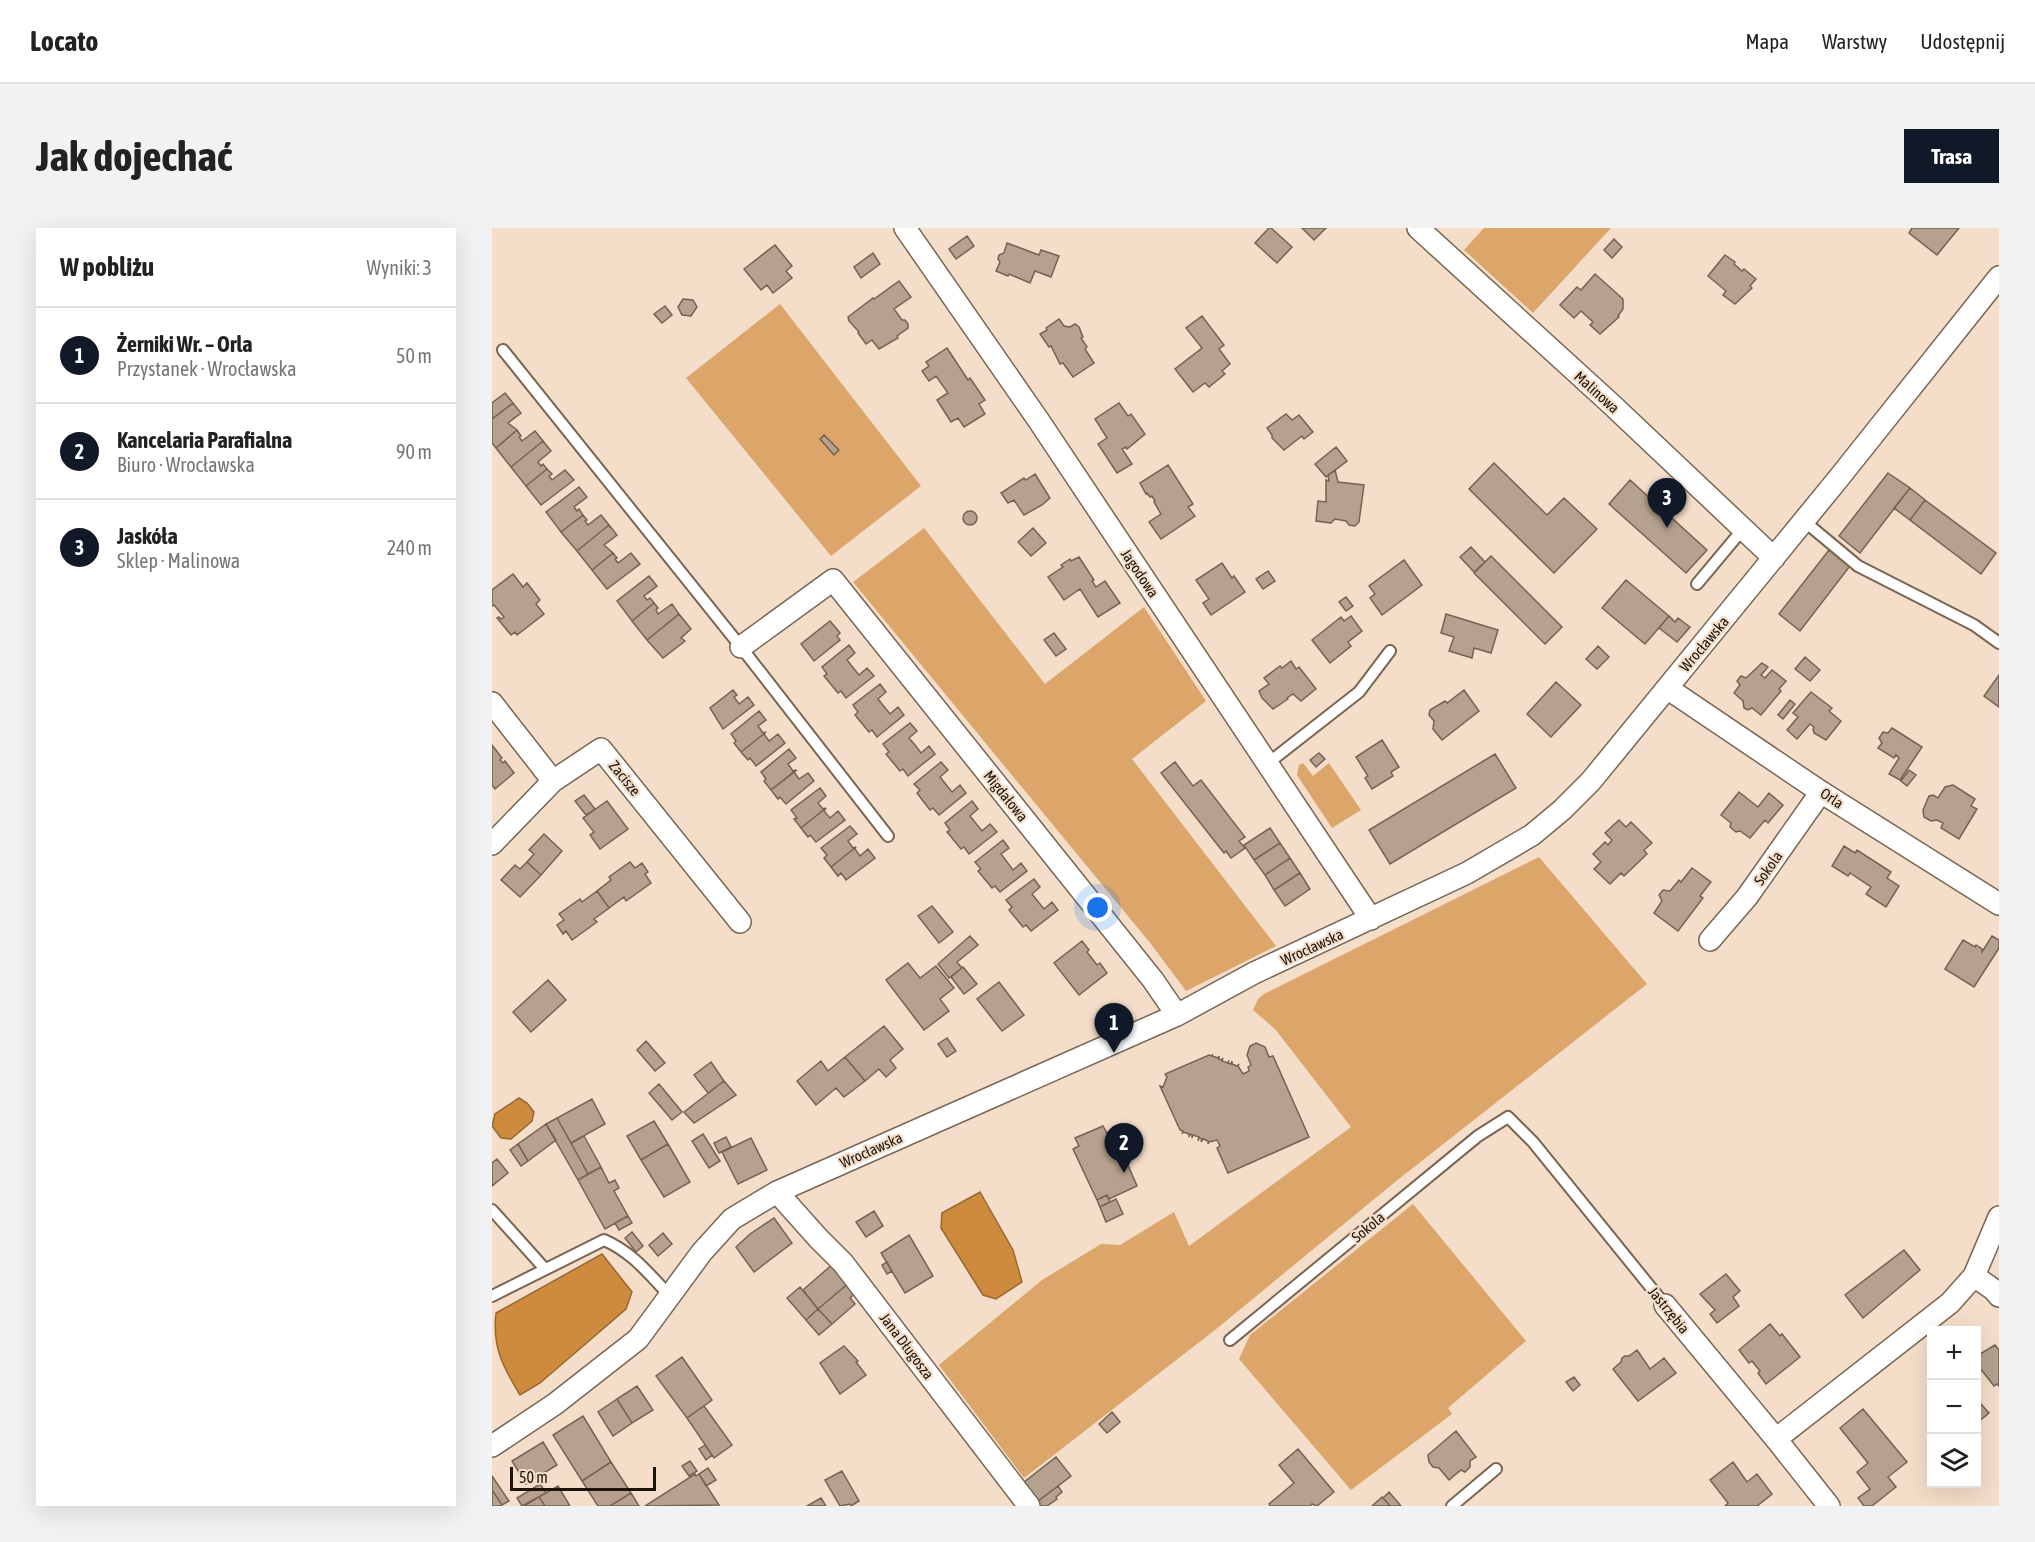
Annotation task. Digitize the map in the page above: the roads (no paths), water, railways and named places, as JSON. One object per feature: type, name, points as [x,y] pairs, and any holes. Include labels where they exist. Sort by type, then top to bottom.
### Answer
[{"type":"street","name":"Jagodowa","points":[[905,228],[1039,421],[1371,920]]},
{"type":"street","name":"Malinowa","points":[[1418,228],[1610,403],[1774,558]]},
{"type":"street","name":"Wrocławska","points":[[492,1446],[555,1404],[638,1338],[702,1252],[732,1219],[777,1192],[1176,1015],[1254,974],[1467,873],[1532,835],[1562,810],[1591,781],[1804,521],[1999,277]]},
{"type":"street","name":"Migdałowa","points":[[741,647],[833,580],[1153,980],[1176,1015]]},
{"type":"street","name":"Orla","points":[[1667,688],[1821,792],[1999,904]]},
{"type":"street","points":[[492,703],[553,781]]},
{"type":"street","name":"Zacisze","points":[[492,844],[553,781],[601,749],[740,922]]},
{"type":"street","name":"Sokola","points":[[1710,940],[1748,897],[1821,792]]},
{"type":"street","name":"Jana Długosza","points":[[777,1192],[818,1239],[843,1263],[1029,1506]]},
{"type":"street","points":[[1776,1438],[1950,1303],[1974,1276],[1999,1217]]},
{"type":"street","points":[[1974,1276],[1999,1296]]},
{"type":"street","name":"Jastrzębia","points":[[1665,1305],[1776,1438],[1828,1506]]},
{"type":"lane","points":[[503,350],[741,647],[888,836]]},
{"type":"lane","points":[[1804,521],[1858,566],[1974,625],[1999,643]]},
{"type":"lane","points":[[1697,584],[1743,529]]},
{"type":"lane","points":[[1267,764],[1359,692],[1390,651]]},
{"type":"lane","name":"Jastrzębia","points":[[1508,1117],[1533,1142],[1665,1305]]},
{"type":"lane","name":"Sokola","points":[[1230,1340],[1478,1136],[1508,1117]]},
{"type":"lane","points":[[492,1210],[545,1269]]},
{"type":"lane","points":[[492,1296],[604,1240],[620,1247],[637,1260],[670,1296]]},
{"type":"lane","points":[[1452,1506],[1496,1469]]},
{"type":"place","name":"Jaskóła","points":[[1667,528]]},
{"type":"place","name":"Żerniki Wr. – Orla","points":[[1114,1053]]},
{"type":"place","name":"Kancelaria Parafialna","points":[[1124,1173]]}]
